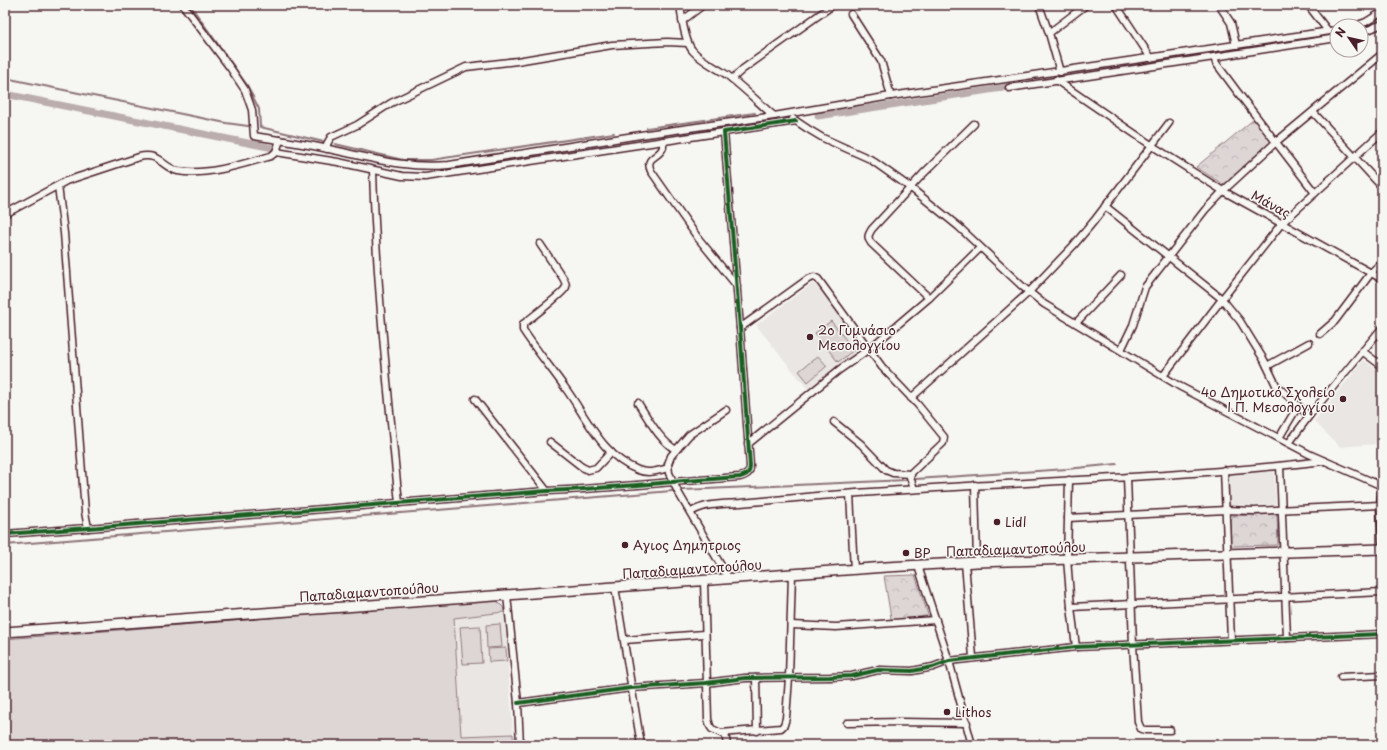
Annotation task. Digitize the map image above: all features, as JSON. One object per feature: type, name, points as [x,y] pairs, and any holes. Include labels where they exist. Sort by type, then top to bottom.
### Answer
[{"type":"main road","name":"Παπαδιαμαντοπούλου","points":[[5,632],[792,574],[965,564],[977,562],[1382,549]]},
{"type":"street","points":[[183,5],[245,90],[252,110],[254,136],[327,149],[405,166],[438,166],[789,114],[891,96],[1328,31],[1308,5]]},
{"type":"street","points":[[680,5],[682,21],[688,43],[692,50],[732,79],[774,116]]},
{"type":"street","points":[[682,21],[703,5]]},
{"type":"street","points":[[732,79],[742,69],[833,5]]},
{"type":"street","points":[[1039,5],[1060,72]]},
{"type":"street","points":[[1049,34],[1086,5]]},
{"type":"street","points":[[1116,5],[1151,58]]},
{"type":"street","points":[[1218,5],[1231,23],[1236,45]]},
{"type":"street","points":[[1369,20],[1382,12]]},
{"type":"street","points":[[851,14],[881,61],[891,96]]},
{"type":"street","points":[[1369,30],[1382,24]]},
{"type":"street","points":[[1009,88],[1329,39]]},
{"type":"street","points":[[327,149],[327,144],[331,137],[357,125],[391,103],[466,68],[617,44],[667,42],[688,43]]},
{"type":"street","points":[[1121,350],[1132,325],[1145,286],[1200,216],[1276,142],[1382,54]]},
{"type":"street","points":[[1214,57],[1216,63],[1236,90],[1315,193]]},
{"type":"street","name":"Μάνας","points":[[1056,80],[1151,145],[1224,191],[1382,279]]},
{"type":"street","points":[[1314,112],[1382,187]]},
{"type":"street","points":[[789,114],[796,121],[823,138],[870,158],[945,215],[1029,292],[1076,323],[1163,376],[1278,438],[1324,461],[1382,486],[1380,505],[1382,541]]},
{"type":"street","points":[[276,152],[338,162],[410,177],[436,176],[796,121]]},
{"type":"street","points":[[911,398],[1029,292],[1080,239],[1169,123]]},
{"type":"street","points":[[929,298],[869,241],[868,237],[872,229],[923,174],[974,124]]},
{"type":"street","points":[[5,534],[547,491],[613,488],[674,481],[740,477],[747,475],[750,468],[724,132]]},
{"type":"street","points":[[1163,376],[1282,223],[1382,132]]},
{"type":"street","points":[[5,214],[58,186],[86,174],[146,155],[153,156],[169,167],[177,170],[203,172],[270,156],[276,152],[280,140]]},
{"type":"street","points":[[663,141],[662,150],[650,162],[649,165],[651,171],[698,238],[737,286]]},
{"type":"street","points":[[373,170],[374,210],[382,331],[399,503]]},
{"type":"street","points":[[58,186],[64,233],[85,512],[88,528]]},
{"type":"street","points":[[1106,206],[1222,299],[1240,321],[1279,388],[1309,416]]},
{"type":"street","points":[[540,244],[566,284],[559,296],[523,324],[523,330],[567,390],[599,438],[611,452],[620,460],[639,470],[653,472],[668,468]]},
{"type":"street","points":[[748,444],[839,370],[869,349],[929,298],[980,248]]},
{"type":"street","points":[[1320,334],[1335,321],[1371,273],[1382,262]]},
{"type":"street","points":[[1076,323],[1121,275]]},
{"type":"street","points":[[740,328],[814,276],[820,280],[882,366],[944,438],[943,442],[911,474],[910,477],[914,489]]},
{"type":"street","points":[[1289,443],[1309,416],[1382,328]]},
{"type":"street","points":[[1267,366],[1309,343]]},
{"type":"street","points":[[1362,351],[1382,366]]},
{"type":"street","points":[[475,400],[547,491]]},
{"type":"street","points":[[638,403],[661,436],[676,450]]},
{"type":"street","points":[[1278,438],[1298,406]]},
{"type":"street","points":[[726,410],[691,432],[668,461],[668,468],[678,492],[729,579]]},
{"type":"street","points":[[834,422],[856,440],[888,471],[897,474],[911,474]]},
{"type":"street","points":[[550,442],[588,470],[596,468],[611,452]]},
{"type":"street","points":[[691,512],[702,506],[711,505],[914,489],[1127,477],[1280,466],[1324,461]]},
{"type":"street","points":[[1280,466],[1287,638]]},
{"type":"street","points":[[1224,470],[1231,640]]},
{"type":"street","points":[[1127,477],[1132,604],[1132,645],[1139,726],[1141,729],[1145,730],[1170,730]]},
{"type":"street","points":[[1070,480],[1067,560],[1076,647]]},
{"type":"street","points":[[975,485],[977,562]]},
{"type":"street","points":[[850,494],[854,570]]},
{"type":"street","points":[[1068,518],[1226,510],[1254,511],[1380,505]]},
{"type":"street","points":[[965,564],[973,657]]},
{"type":"street","points":[[918,566],[949,661],[972,745]]},
{"type":"street","points":[[704,581],[706,683],[708,719],[710,726],[718,732],[725,733],[757,731],[781,728],[784,725],[786,718],[792,625],[792,574]]},
{"type":"street","points":[[615,587],[625,640],[641,745]]},
{"type":"street","points":[[1071,607],[1382,592]]},
{"type":"street","points":[[507,595],[518,703],[520,745]]},
{"type":"street","points":[[792,625],[836,627],[936,620]]},
{"type":"street","points":[[625,640],[704,634]]},
{"type":"street","points":[[518,703],[632,688],[706,683],[744,678],[848,676],[878,670],[912,671],[933,667],[949,661],[973,657],[1076,647],[1382,634]]},
{"type":"street","points":[[1341,678],[1382,675]]},
{"type":"street","points":[[756,678],[757,731]]},
{"type":"street","points":[[847,724],[967,724]]},
{"type":"street","points":[[725,733],[727,745]]},
{"type":"shaded area","name":"2ο Γυμνάσιο Μεσολογγίου","points":[[812,284],[817,286],[864,349],[810,392],[756,325]]},
{"type":"shaded area","points":[[1364,360],[1382,374],[1382,435],[1375,444],[1340,447],[1314,421]]},
{"type":"shaded area","points":[[1274,471],[1276,505],[1230,506],[1228,474]]},
{"type":"shaded area","points":[[504,612],[513,734],[461,737],[454,617]]},
{"type":"green space","points":[[1254,119],[1272,142],[1224,185],[1196,167]]},
{"type":"green space","points":[[831,321],[854,350],[838,362],[815,333]]},
{"type":"green space","points":[[818,356],[827,366],[808,382],[799,371]]},
{"type":"green space","points":[[1277,514],[1278,545],[1231,546],[1230,516]]},
{"type":"green space","points":[[915,575],[930,621],[892,624],[884,576]]},
{"type":"green space","points":[[496,600],[503,607],[504,612],[454,618],[461,736],[513,734],[514,745],[5,745],[5,639]]},
{"type":"green space","points":[[500,624],[502,647],[487,648],[486,625]]},
{"type":"green space","points":[[480,626],[482,663],[463,664],[460,627]]},
{"type":"green space","points":[[506,648],[507,661],[489,662],[488,649]]},
{"type":"waterway","points":[[190,5],[247,85],[259,109],[260,127],[324,142]]},
{"type":"waterway","points":[[5,78],[226,123],[248,126]]},
{"type":"waterway","points":[[818,116],[1015,86]]},
{"type":"waterway","points":[[5,94],[273,148]]},
{"type":"waterway","points":[[647,128],[755,113]]},
{"type":"waterway","points":[[335,144],[403,160],[431,160],[614,133]]},
{"type":"waterway","points":[[916,479],[1067,469],[1117,464]]},
{"type":"waterway","points":[[683,490],[906,480]]},
{"type":"waterway","points":[[5,545],[672,491]]},
{"type":"cycle path","points":[[5,534],[740,477],[745,475],[749,472],[750,466],[724,132],[796,121]]},
{"type":"cycle path","points":[[518,703],[631,688],[706,683],[745,678],[830,677],[852,676],[878,670],[912,671],[933,667],[949,661],[1076,647],[1382,634]]},
{"type":"place","name":"2ο Γυμνάσιο Μεσολογγίου","points":[[810,337]]},
{"type":"place","name":"4ο Δημοτικό Σχολείο Ι.Π. Μεσολογγίου","points":[[1343,399]]},
{"type":"place","name":"Lidl","points":[[997,522]]},
{"type":"place","name":"Αγιος Δημητριος","points":[[625,545]]},
{"type":"place","name":"BP","points":[[906,553]]},
{"type":"place","name":"Lithos","points":[[947,712]]}]
